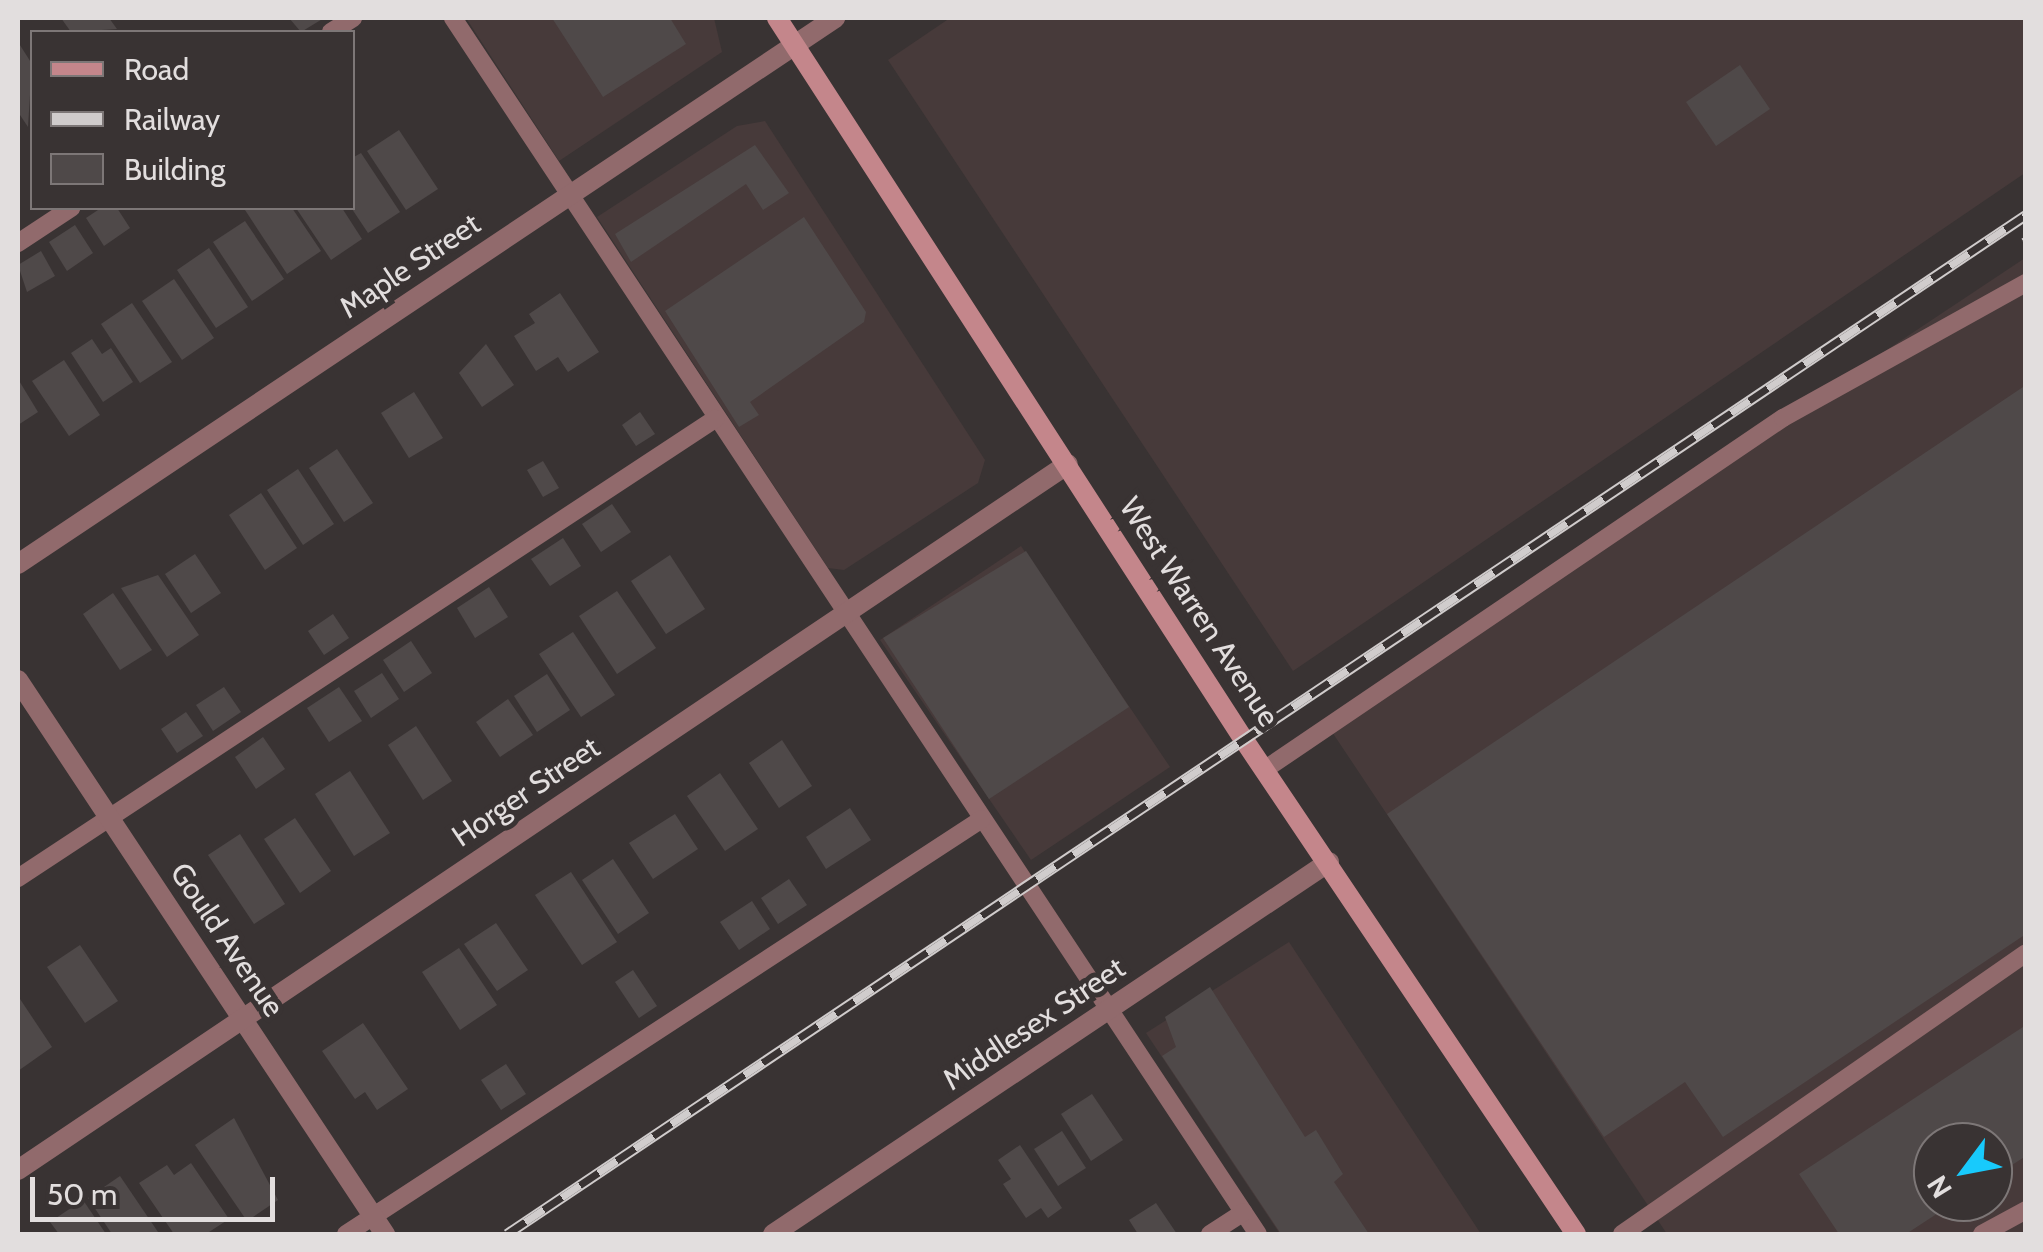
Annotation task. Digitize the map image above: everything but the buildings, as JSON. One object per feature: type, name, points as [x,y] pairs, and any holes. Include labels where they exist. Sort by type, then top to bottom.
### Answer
[{"type":"main road","name":"West Warren Avenue","points":[[777,18],[1264,770],[1576,1234]]},
{"type":"street","name":"Maple Street","points":[[18,564],[835,18]]},
{"type":"street","name":"Horger Street","points":[[18,1170],[1068,464]]},
{"type":"street","name":"Gould Avenue","points":[[18,680],[379,1226]]},
{"type":"street","name":"Middlesex Street","points":[[773,1234],[1329,862]]},
{"type":"lane","points":[[452,18],[1258,1234]]},
{"type":"lane","points":[[18,244],[68,210]]},
{"type":"lane","points":[[1264,770],[1782,418],[2026,283]]},
{"type":"lane","points":[[18,878],[716,418]]},
{"type":"lane","points":[[346,1234],[379,1226],[982,819]]},
{"type":"lane","points":[[1622,1234],[2026,954]]},
{"type":"lane","points":[[1982,1234],[2026,1210]]},
{"type":"lane","points":[[1210,1234],[1244,1212]]},
{"type":"shaded area","points":[[466,18],[714,18],[722,52],[559,161]]},
{"type":"shaded area","points":[[950,18],[2025,18],[2025,173],[1293,671],[888,60]]},
{"type":"shaded area","points":[[765,121],[985,460],[978,483],[844,570],[828,568],[597,217],[737,126]]},
{"type":"shaded area","points":[[2025,258],[2025,1234],[1667,1234],[1326,723]]},
{"type":"shaded area","points":[[1021,546],[1170,767],[1031,860],[880,640]]},
{"type":"shaded area","points":[[1289,942],[1481,1234],[1280,1234],[1146,1033]]},
{"type":"railway","points":[[507,1234],[2026,215]]}]
